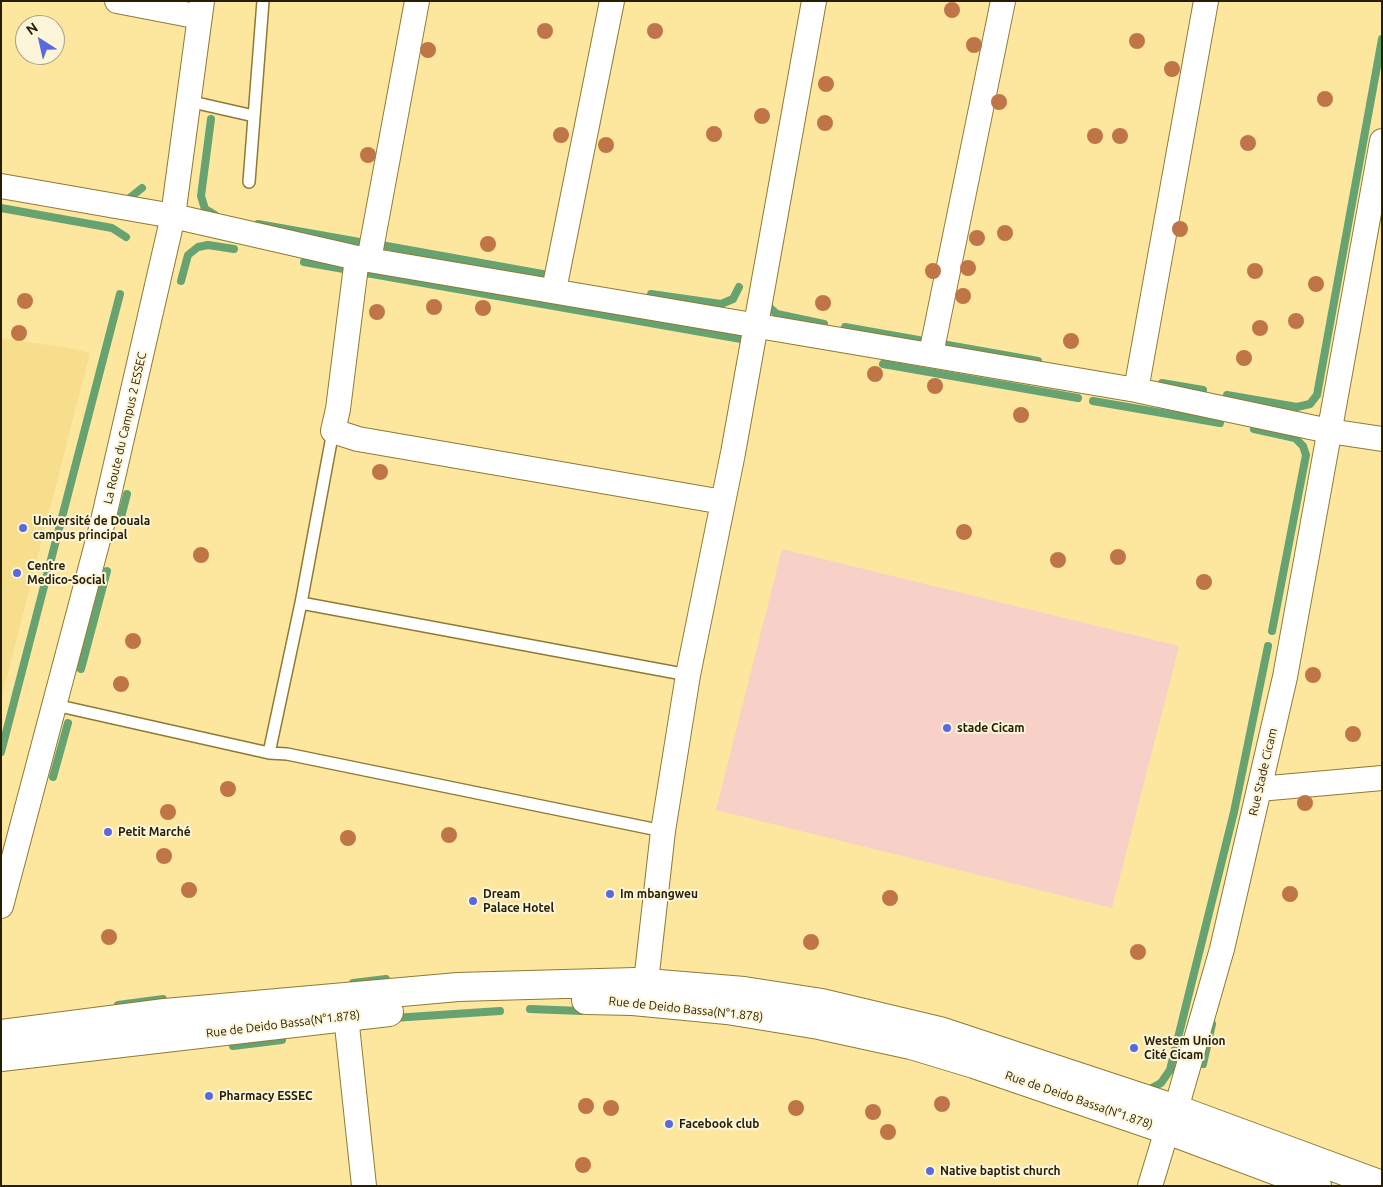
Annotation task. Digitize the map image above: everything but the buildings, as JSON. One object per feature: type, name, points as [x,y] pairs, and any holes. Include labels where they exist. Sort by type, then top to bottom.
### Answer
[{"type":"main road","points":[[1,1034],[165,1013],[458,987],[646,982],[744,990],[881,1016],[940,1031],[1171,1120],[1382,1185]]},
{"type":"main road","name":"Rue de Deido Bassa(N°1.878)","points":[[1,1057],[346,1016],[555,1000],[633,1001],[727,1010],[819,1025],[911,1045],[1171,1120],[1317,1186]]},
{"type":"street","points":[[117,1],[201,9]]},
{"type":"street","points":[[418,1],[363,259],[334,431],[358,439],[723,502]]},
{"type":"street","points":[[554,290],[612,1]]},
{"type":"street","points":[[646,982],[663,831],[688,675],[723,502],[814,1]]},
{"type":"street","points":[[931,354],[1003,1]]},
{"type":"street","points":[[1136,390],[1206,1]]},
{"type":"street","name":"La Route du Campus 2 ESSEC","points":[[1,906],[102,525],[173,216],[201,9]]},
{"type":"street","name":"Rue Stade Cicam","points":[[1150,1186],[1222,949],[1284,677],[1382,141]]},
{"type":"street","points":[[1,186],[173,216],[363,259],[1136,390],[1329,430],[1382,439]]},
{"type":"street","points":[[1259,789],[1382,778]]},
{"type":"street","points":[[346,1016],[364,1186]]},
{"type":"lane","points":[[249,182],[263,1]]},
{"type":"lane","points":[[188,101],[254,116]]},
{"type":"lane","points":[[269,753],[302,603],[334,431]]},
{"type":"lane","points":[[302,603],[688,675]]},
{"type":"lane","points":[[55,705],[269,753],[287,754],[663,831]]},
{"type":"shaded area","name":"Université de Douala campus principal","points":[[1,338],[90,353],[1,700]]},
{"type":"shaded area","name":"stade Cicam","points":[[782,549],[1179,646],[1112,908],[716,810]]},
{"type":"waterway","points":[[1227,395],[1297,407],[1310,404],[1317,395],[1382,39]]},
{"type":"waterway","points":[[211,119],[201,196],[205,209],[215,215]]},
{"type":"waterway","points":[[127,200],[142,188]]},
{"type":"waterway","points":[[1,208],[112,228],[126,237]]},
{"type":"waterway","points":[[258,224],[365,243]]},
{"type":"waterway","points":[[181,281],[188,255],[198,247],[208,245],[234,249]]},
{"type":"waterway","points":[[381,245],[548,275]]},
{"type":"waterway","points":[[304,262],[741,339]]},
{"type":"waterway","points":[[651,294],[721,304],[733,299],[739,287]]},
{"type":"waterway","points":[[1,752],[120,294]]},
{"type":"waterway","points":[[767,300],[770,308],[777,314],[824,324]]},
{"type":"waterway","points":[[845,327],[924,341]]},
{"type":"waterway","points":[[942,344],[1038,361]]},
{"type":"waterway","points":[[883,364],[1078,398]]},
{"type":"waterway","points":[[1162,383],[1203,390]]},
{"type":"waterway","points":[[1093,401],[1220,423]]},
{"type":"waterway","points":[[1254,429],[1295,438],[1303,446],[1306,455],[1272,631]]},
{"type":"waterway","points":[[120,521],[127,494]]},
{"type":"waterway","points":[[81,669],[107,571]]},
{"type":"waterway","points":[[1150,1089],[1161,1083],[1170,1070],[1234,812],[1268,646]]},
{"type":"waterway","points":[[53,777],[68,723]]},
{"type":"waterway","points":[[353,983],[386,979]]},
{"type":"waterway","points":[[118,1005],[163,999]]},
{"type":"waterway","points":[[530,1009],[581,1011]]},
{"type":"waterway","points":[[393,1018],[500,1011]]},
{"type":"waterway","points":[[1203,1064],[1212,1024]]},
{"type":"waterway","points":[[233,1046],[282,1040]]},
{"type":"place","name":"Université de Douala campus principal","points":[[23,528]]},
{"type":"place","name":"Centre Medico-Social","points":[[17,573]]},
{"type":"place","name":"stade Cicam","points":[[947,728]]},
{"type":"place","name":"Petit Marché","points":[[108,832]]},
{"type":"place","name":"Im mbangweu","points":[[610,894]]},
{"type":"place","name":"Dream Palace Hotel","points":[[473,901]]},
{"type":"place","name":"Westem Union Cité Cicam","points":[[1134,1048]]},
{"type":"place","name":"Pharmacy ESSEC","points":[[209,1096]]},
{"type":"place","name":"Facebook club","points":[[669,1124]]},
{"type":"place","name":"Native baptist church","points":[[930,1171]]}]
